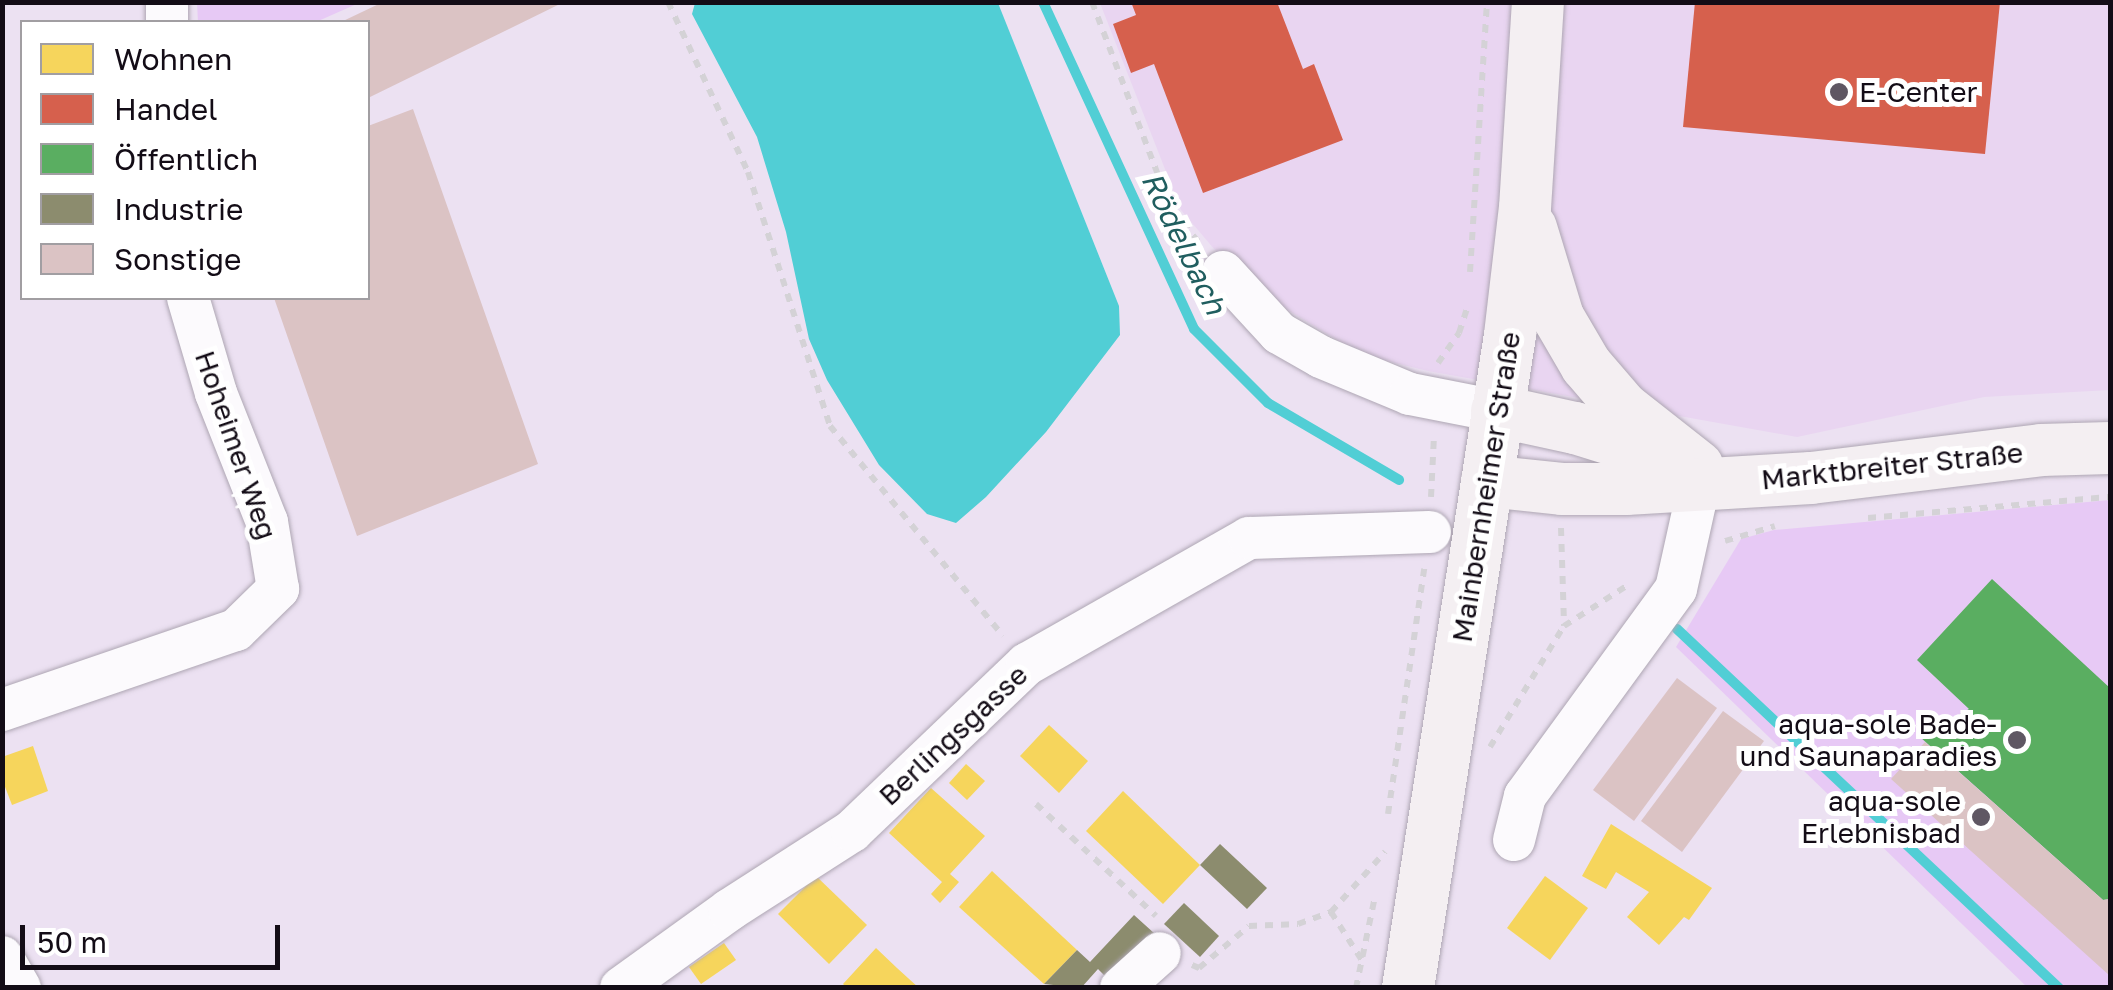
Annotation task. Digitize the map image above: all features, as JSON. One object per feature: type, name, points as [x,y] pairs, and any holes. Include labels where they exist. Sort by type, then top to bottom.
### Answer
[{"type":"main road","name":"Mainbernheimer Straße","points":[[1396,976],[1402,825],[1487,481],[1525,208],[1538,2]]},
{"type":"main road","points":[[1525,208],[1558,317],[1586,365],[1624,408],[1712,477]]},
{"type":"main road","points":[[1497,412],[1576,428],[1712,477]]},
{"type":"main road","name":"Marktbreiter Straße","points":[[2041,450],[2110,434]]},
{"type":"main road","name":"Marktbreiter Straße","points":[[1487,481],[1562,489],[1712,477],[1812,478],[2041,450],[2110,448]]},
{"type":"street","points":[[1223,272],[1248,303],[1288,339],[1386,385],[1497,412]]},
{"type":"street","name":"Hoheimer Weg","points":[[2,710],[236,630],[278,589],[267,522],[216,393],[189,300]]},
{"type":"street","points":[[1514,840],[1525,796],[1676,589],[1684,554],[1712,477]]},
{"type":"street","name":"Berlingsgasse","points":[[621,988],[730,910],[852,831],[1026,664],[1250,538],[1430,532]]},
{"type":"street","points":[[1121,988],[1160,952]]},
{"type":"street","points":[[2,957],[20,988]]},
{"type":"path","points":[[668,2],[748,172],[830,426],[1026,664]]},
{"type":"path","points":[[1092,2],[1172,211],[1223,272]]},
{"type":"path","points":[[1470,277],[1487,2]]},
{"type":"path","points":[[1036,804],[1159,919],[1160,952],[1199,968],[1249,926],[1298,924],[1330,912],[1383,853],[1402,825],[1430,532],[1438,359],[1459,333],[1468,295]]},
{"type":"path","points":[[1853,520],[2110,497]]},
{"type":"path","points":[[1487,765],[1490,747],[1564,626],[1684,554],[1794,524]]},
{"type":"path","points":[[1380,872],[1383,853],[1402,825]]},
{"type":"path","points":[[1376,890],[1396,976]]},
{"type":"path","points":[[1330,912],[1396,976]]},
{"type":"path","points":[[1356,988],[1396,976]]},
{"type":"shaded area","points":[[197,2],[359,3],[321,20],[198,20]]},
{"type":"shaded area","points":[[1100,3],[2110,3],[2110,390],[1984,397],[1797,437],[1428,371],[1362,355],[1243,283],[1181,210]]},
{"type":"shaded area","name":"aqua-sole Erlebnisbad","points":[[2110,500],[2110,987],[2027,987],[1676,647],[1741,539],[1774,530]]},
{"type":"water","points":[[695,3],[998,3],[1119,306],[1120,335],[1046,432],[986,497],[956,523],[927,514],[879,465],[827,380],[809,339],[786,232],[757,137],[692,14]]},
{"type":"building: Wohnen","points":[[1049,725],[1088,761],[1059,793],[1020,756]]},
{"type":"building: Wohnen","points":[[33,746],[48,791],[12,805],[2,779],[2,757]]},
{"type":"building: Wohnen","points":[[966,764],[985,781],[967,800],[949,783]]},
{"type":"building: Wohnen","points":[[931,788],[985,836],[950,874],[959,882],[940,903],[931,894],[942,882],[889,833]]},
{"type":"building: Wohnen","points":[[1123,791],[1200,865],[1163,904],[1086,831]]},
{"type":"building: Wohnen","points":[[1611,824],[1712,888],[1689,920],[1684,917],[1659,945],[1627,917],[1649,892],[1616,872],[1606,889],[1582,876]]},
{"type":"building: Wohnen","points":[[992,871],[1077,950],[1044,984],[959,907]]},
{"type":"building: Wohnen","points":[[816,876],[867,925],[829,964],[778,914]]},
{"type":"building: Wohnen","points":[[1545,876],[1588,908],[1550,960],[1507,928]]},
{"type":"building: Wohnen","points":[[724,943],[736,960],[701,984],[689,967]]},
{"type":"building: Wohnen","points":[[876,948],[919,988],[847,988],[843,984]]},
{"type":"building: Handel","points":[[1131,2],[1277,2],[1303,69],[1314,64],[1343,140],[1203,193],[1154,64],[1131,73],[1113,24],[1136,15]]},
{"type":"building: Handel","name":"E-Center","points":[[1695,2],[2000,2],[1985,154],[1683,127]]},
{"type":"building: Öffentlich","name":"aqua-sole Bade- und Saunaparadies","points":[[1992,579],[2110,688],[2110,899],[2103,900],[1920,737],[1969,709],[1917,660]]},
{"type":"building: Industrie","points":[[1220,844],[1267,888],[1247,909],[1200,865]]},
{"type":"building: Industrie","points":[[1184,903],[1219,936],[1200,957],[1164,924]]},
{"type":"building: Industrie","points":[[1134,915],[1155,934],[1111,982],[1098,969],[1081,988],[1044,984],[1077,950],[1090,962]]},
{"type":"building: Sonstige","points":[[383,2],[564,2],[370,97],[370,20],[345,20]]},
{"type":"building: Sonstige","points":[[413,109],[538,464],[357,536],[275,300],[370,300],[370,125]]},
{"type":"building: Sonstige","points":[[1677,678],[1717,708],[1634,821],[1593,790]]},
{"type":"building: Sonstige","points":[[1723,711],[1764,741],[1682,852],[1641,821]]},
{"type":"building: Sonstige","points":[[1925,742],[2103,900],[2110,899],[2110,976],[1891,779]]},
{"type":"waterway","name":"Rödelbach","points":[[1043,2],[1194,329],[1268,403],[1399,480]]},
{"type":"waterway","name":"Rödelbach","points":[[1677,629],[2059,988]]},
{"type":"place","name":"E-Center","points":[[1839,92]]},
{"type":"place","name":"aqua-sole Bade- und Saunaparadies","points":[[2017,740]]},
{"type":"place","name":"aqua-sole Erlebnisbad","points":[[1981,817]]}]
